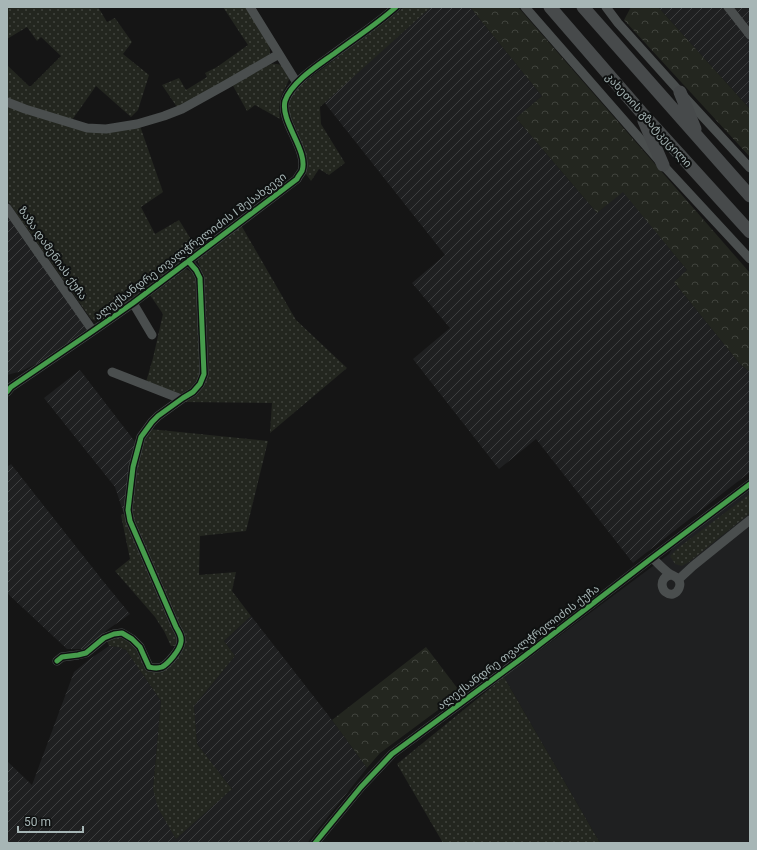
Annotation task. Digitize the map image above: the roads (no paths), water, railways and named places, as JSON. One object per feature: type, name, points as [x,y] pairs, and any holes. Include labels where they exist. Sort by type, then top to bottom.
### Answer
[{"type":"highway","name":"კახეთის გზატკეცილი","points":[[550,7],[641,112],[750,232]]},
{"type":"highway","points":[[583,7],[750,196]]},
{"type":"highway","points":[[680,92],[698,137]]},
{"type":"highway","points":[[641,112],[663,165]]},
{"type":"street","points":[[250,7],[297,83]]},
{"type":"street","name":"ალექსანდრე თვალჭრელიძის I შესახვევი","points":[[7,392],[11,387],[133,303],[297,179],[302,171],[303,162],[300,150],[284,112],[288,94],[304,76],[396,7]]},
{"type":"street","name":"კახეთის გზატკეცილი","points":[[525,7],[663,165],[750,259]]},
{"type":"street","points":[[606,7],[618,23],[750,168]]},
{"type":"street","points":[[728,7],[750,35]]},
{"type":"street","points":[[7,102],[87,128],[106,129],[137,124],[182,109],[279,54]]},
{"type":"street","name":"ზაზა დამენიას ქუჩა","points":[[7,208],[94,331]]},
{"type":"street","points":[[57,661],[62,657],[86,653],[104,638],[122,633],[132,639],[140,647],[149,667],[163,667],[178,652],[181,643],[181,635],[176,628],[130,521],[128,510],[133,467],[141,437],[155,419],[193,392],[200,384],[204,374],[200,278],[196,270],[188,261]]},
{"type":"street","points":[[133,303],[152,335]]},
{"type":"street","points":[[112,372],[181,400]]},
{"type":"street","name":"ალექსანდრე თვალჭრელიძის ქუჩა","points":[[315,843],[361,787],[392,754],[522,658],[750,484]]},
{"type":"street","points":[[662,582],[666,577],[675,577],[693,566],[750,520]]},
{"type":"street","points":[[652,558],[675,577],[680,585],[680,588],[674,593],[665,592],[652,558]]}]
